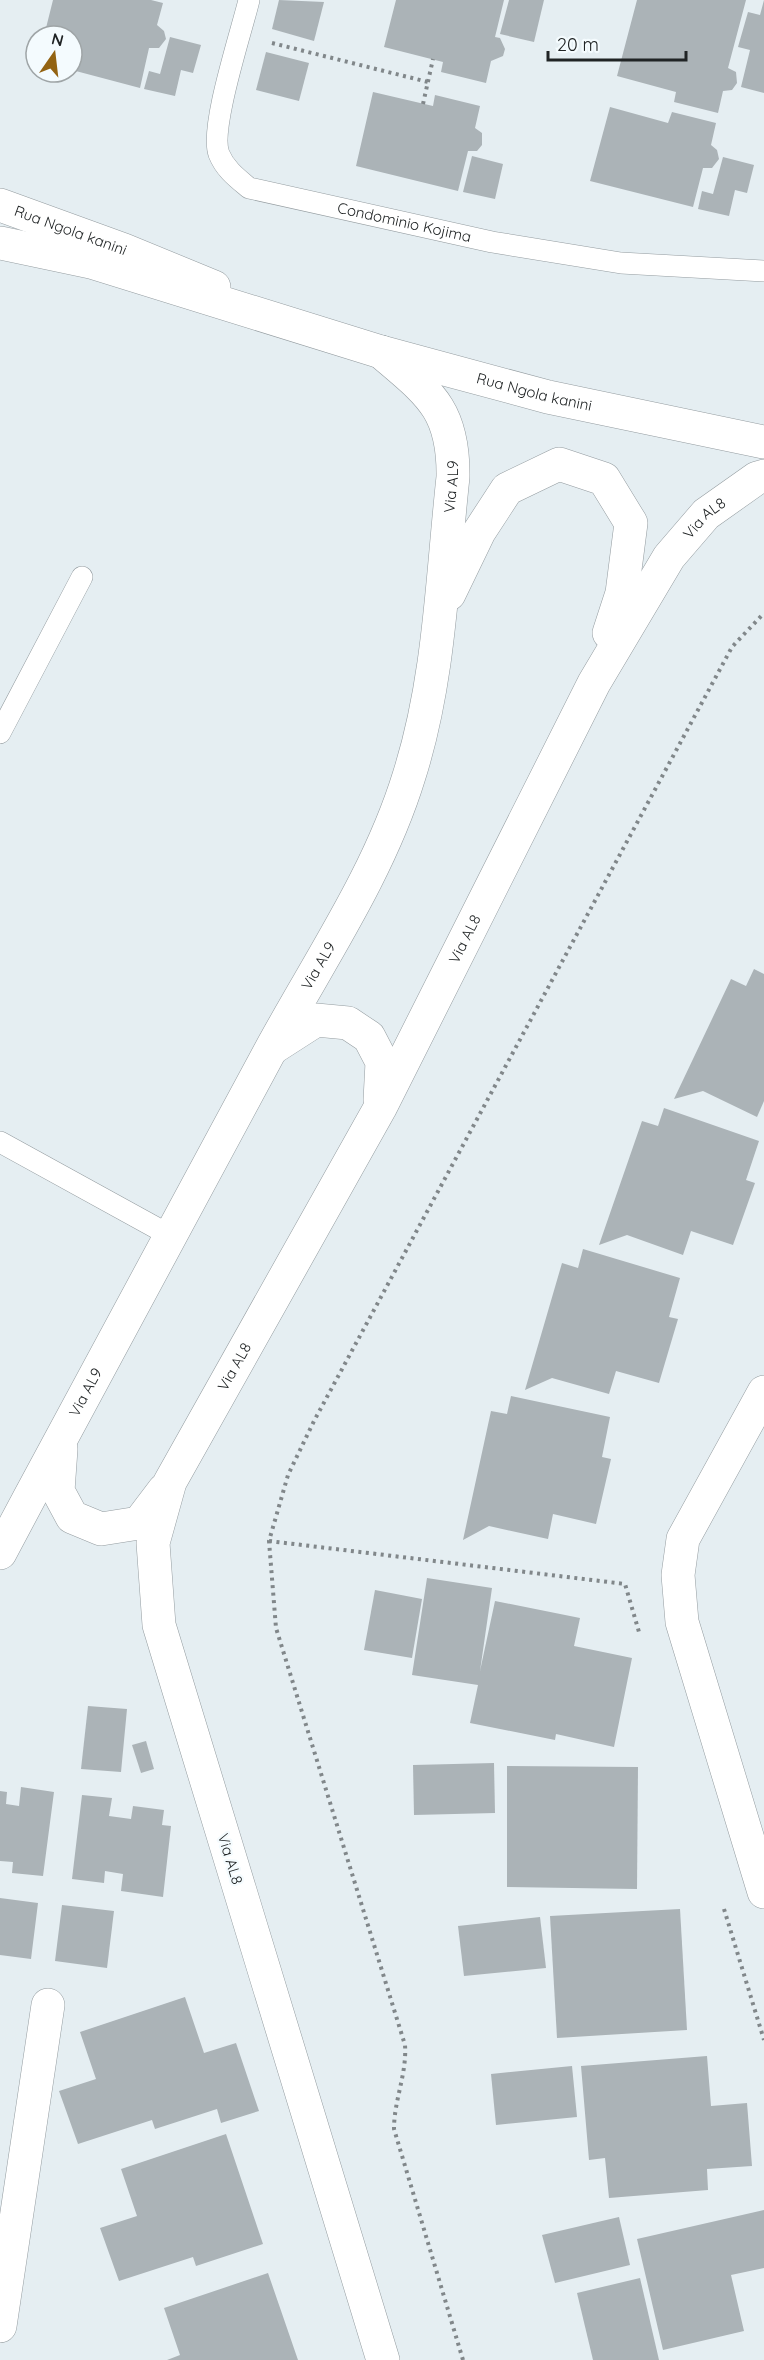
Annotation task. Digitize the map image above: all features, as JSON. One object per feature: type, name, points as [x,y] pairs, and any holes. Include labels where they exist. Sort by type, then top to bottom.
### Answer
[{"type":"street","name":"Rua Ngola kanini","points":[[0,204],[124,250],[308,327]]},
{"type":"street","name":"Rua Ngola kanini","points":[[0,243],[91,262],[308,327],[381,352],[548,397],[764,442]]},
{"type":"street","name":"Via AL9","points":[[0,1553],[272,1048],[351,908],[384,841],[409,777],[432,693],[454,448],[447,422],[428,392],[381,352]]},
{"type":"street","points":[[438,617],[479,532],[507,489],[559,464],[604,479],[631,523],[622,593],[594,683]]},
{"type":"street","name":"Via AL8","points":[[383,2360],[159,1624],[153,1544],[170,1482],[380,1108],[594,683],[669,557],[706,513],[757,478],[764,477]]},
{"type":"street","points":[[272,1048],[316,1020],[348,1023],[369,1037],[382,1062],[380,1108]]},
{"type":"street","points":[[764,1392],[683,1539],[678,1575],[682,1622],[764,1892]]},
{"type":"street","points":[[61,1438],[58,1491],[72,1517],[101,1529],[139,1523],[170,1482]]},
{"type":"street","points":[[0,2326],[48,2005]]},
{"type":"lane","name":"Condominio Kojima","points":[[249,0],[217,127],[218,152],[230,172],[249,188],[492,242],[621,263],[764,270]]},
{"type":"lane","points":[[0,733],[82,578]]},
{"type":"lane","points":[[0,1142],[171,1236]]},
{"type":"path","points":[[271,42],[428,82]]},
{"type":"path","points":[[423,104],[433,59]]},
{"type":"path","points":[[463,2360],[394,2129],[394,2112],[406,2061],[405,2045],[276,1628],[269,1541],[288,1475],[314,1421],[732,647],[764,613]]},
{"type":"path","points":[[269,1541],[625,1584]]},
{"type":"building","points":[[53,0],[151,0],[163,3],[157,25],[164,31],[166,39],[159,48],[149,48],[140,88],[84,73],[84,24],[47,24]]},
{"type":"building","points":[[279,0],[324,2],[314,41],[272,29]]},
{"type":"building","points":[[396,0],[504,0],[495,37],[500,38],[505,49],[503,56],[491,61],[486,83],[441,72],[443,62],[384,47]]},
{"type":"building","points":[[509,0],[544,0],[534,42],[500,34]]},
{"type":"building","points":[[637,0],[746,0],[728,68],[736,72],[737,83],[732,90],[723,91],[718,113],[674,102],[676,92],[617,76]]},
{"type":"building","points":[[764,0],[764,93],[741,87],[750,50],[738,47],[748,12],[760,15]]},
{"type":"building","points":[[170,37],[201,45],[193,73],[181,70],[175,96],[144,89],[149,71],[160,74]]},
{"type":"building","points":[[266,52],[309,63],[299,101],[256,90]]},
{"type":"building","points":[[373,92],[433,106],[435,95],[480,106],[475,128],[482,133],[482,145],[477,151],[468,151],[458,191],[356,166]]},
{"type":"building","points":[[610,107],[668,123],[672,112],[716,123],[711,145],[717,150],[719,159],[712,168],[703,168],[693,207],[590,181]]},
{"type":"building","points":[[472,156],[503,164],[495,199],[463,192]]},
{"type":"building","points":[[723,157],[754,165],[747,193],[735,190],[729,216],[698,209],[702,191],[713,194]]},
{"type":"building","points":[[754,969],[764,974],[764,1101],[757,1117],[703,1091],[674,1099],[731,979],[746,986]]},
{"type":"building","points":[[664,1108],[759,1141],[746,1180],[755,1183],[733,1245],[691,1231],[683,1255],[627,1235],[599,1245],[642,1121],[658,1126]]},
{"type":"building","points":[[583,1249],[680,1278],[669,1317],[678,1319],[659,1383],[616,1371],[609,1394],[552,1378],[525,1390],[562,1263],[578,1268]]},
{"type":"building","points":[[511,1396],[610,1417],[602,1457],[611,1459],[596,1524],[553,1514],[548,1539],[489,1526],[463,1540],[491,1411],[507,1414]]},
{"type":"building","points":[[427,1578],[492,1588],[480,1671],[495,1601],[580,1618],[574,1646],[632,1658],[614,1747],[556,1734],[555,1740],[470,1723],[478,1685],[412,1675]]},
{"type":"building","points":[[375,1590],[422,1599],[412,1658],[364,1650]]},
{"type":"building","points":[[88,1706],[127,1709],[121,1772],[81,1769]]},
{"type":"building","points":[[146,1741],[154,1769],[141,1773],[132,1745]]},
{"type":"building","points":[[494,1763],[495,1813],[414,1815],[413,1765]]},
{"type":"building","points":[[507,1766],[638,1767],[637,1889],[507,1887]]},
{"type":"building","points":[[21,1787],[54,1792],[43,1876],[12,1873],[13,1862],[0,1861],[0,1791],[7,1792],[6,1804],[19,1806]]},
{"type":"building","points":[[82,1795],[112,1798],[109,1816],[131,1819],[133,1806],[164,1810],[162,1825],[171,1826],[163,1897],[121,1891],[123,1874],[105,1871],[104,1883],[72,1879]]},
{"type":"building","points":[[0,1898],[38,1903],[31,1959],[0,1955]]},
{"type":"building","points":[[62,1905],[114,1911],[107,1968],[55,1961]]},
{"type":"building","points":[[680,1909],[687,2030],[557,2038],[550,1916]]},
{"type":"building","points":[[540,1917],[546,1968],[464,1976],[458,1926]]},
{"type":"building","points":[[185,1997],[204,2053],[236,2043],[259,2111],[221,2123],[217,2109],[155,2129],[152,2120],[78,2144],[59,2091],[96,2079],[80,2032]]},
{"type":"building","points":[[707,2056],[711,2106],[747,2103],[752,2166],[707,2169],[708,2190],[609,2198],[605,2158],[589,2160],[581,2066]]},
{"type":"building","points":[[572,2066],[577,2117],[496,2125],[491,2074]]},
{"type":"building","points":[[226,2134],[263,2244],[196,2266],[193,2257],[119,2281],[100,2228],[137,2216],[121,2169]]},
{"type":"building","points":[[764,2210],[764,2268],[731,2275],[744,2331],[663,2350],[637,2239]]},
{"type":"building","points":[[619,2217],[630,2265],[555,2283],[542,2235]]},
{"type":"building","points":[[268,2273],[298,2360],[167,2360],[180,2355],[164,2308]]},
{"type":"building","points":[[640,2278],[659,2360],[593,2360],[577,2293]]}]
